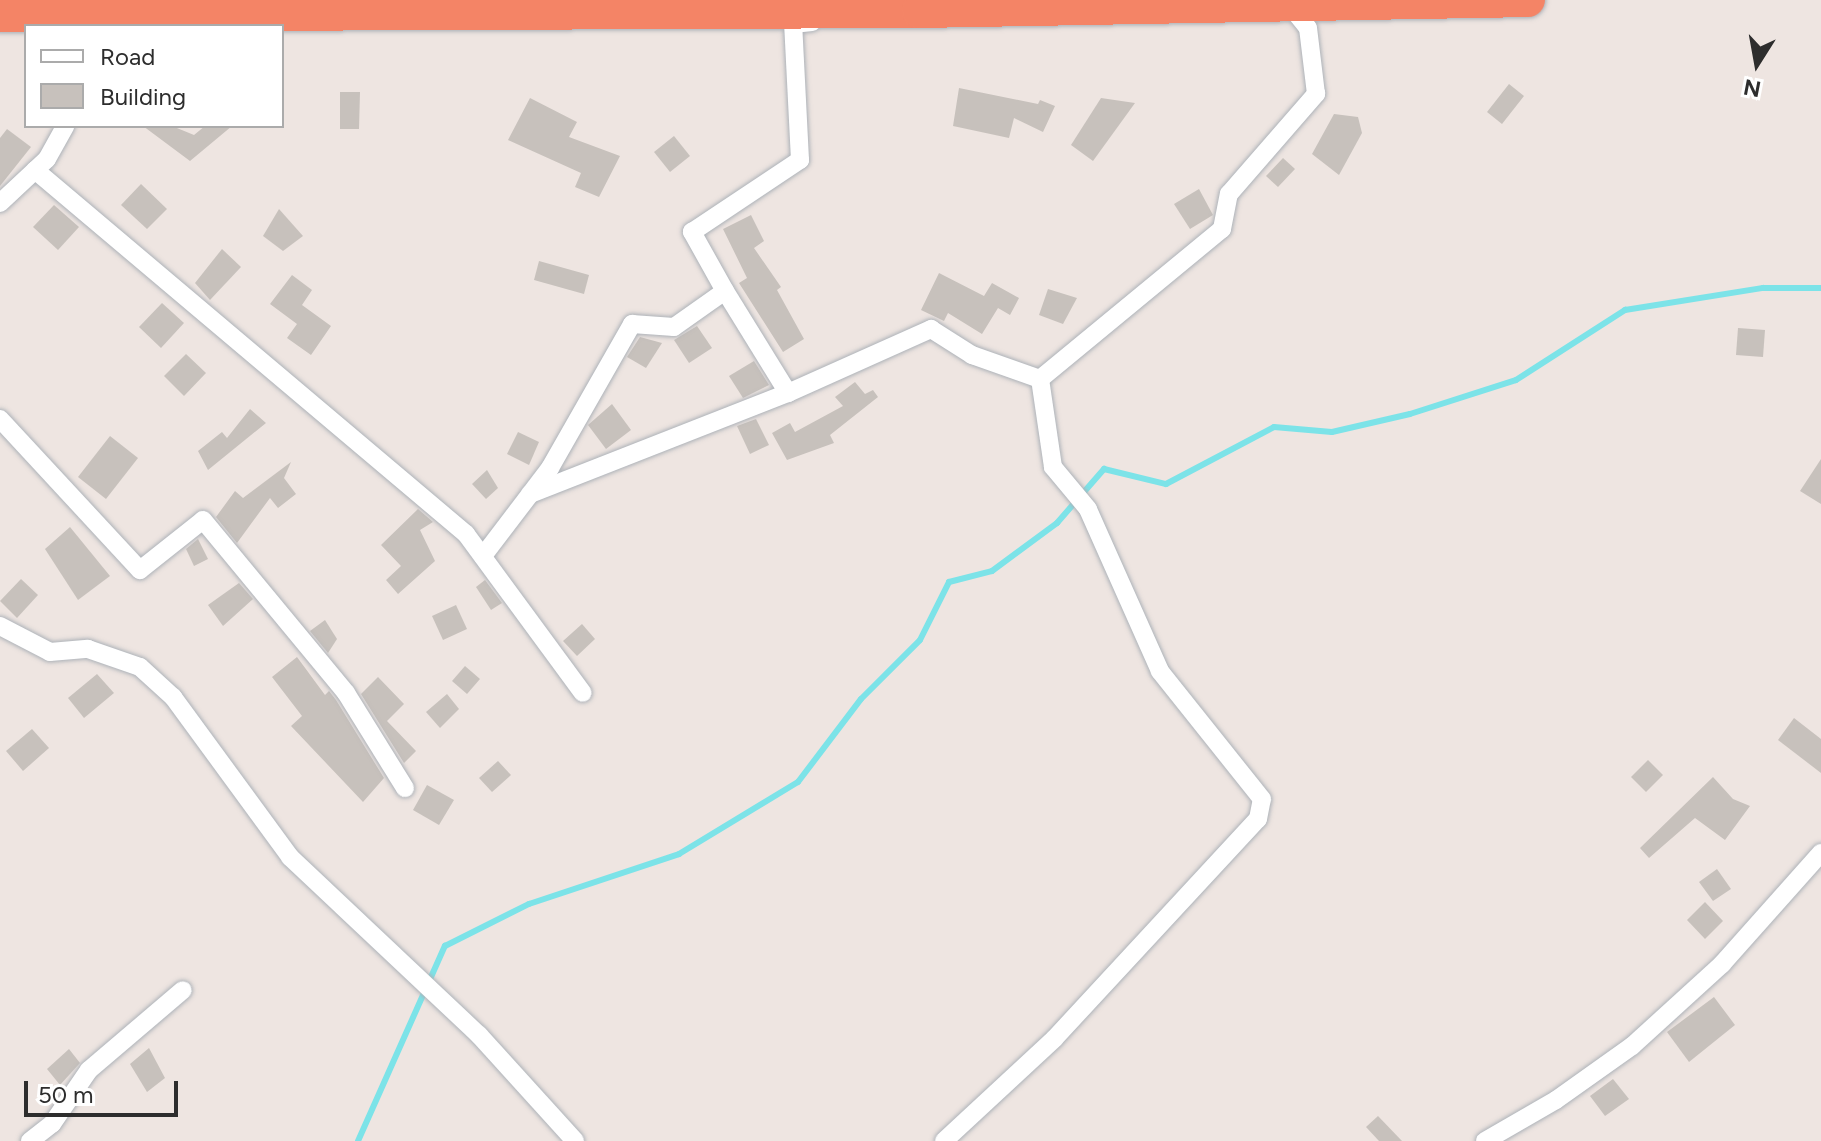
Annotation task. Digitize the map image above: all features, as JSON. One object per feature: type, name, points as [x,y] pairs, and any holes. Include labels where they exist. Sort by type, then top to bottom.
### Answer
[{"type":"highway","points":[[0,15],[102,20],[191,7],[861,4],[919,11],[1528,0]]},
{"type":"street","points":[[1040,379],[1222,229],[1229,194],[1316,94],[1308,28],[1287,3]]},
{"type":"street","points":[[788,393],[692,232],[800,160],[793,24],[919,11]]},
{"type":"street","points":[[0,203],[35,170],[64,128]]},
{"type":"street","points":[[35,170],[455,524],[483,556],[583,693]]},
{"type":"street","points":[[483,556],[530,494],[632,324],[674,327],[725,291]]},
{"type":"street","points":[[530,494],[788,393],[931,329],[972,355],[1040,379]]},
{"type":"street","points":[[944,1141],[1054,1039],[1258,819],[1262,799],[1160,671],[1088,509],[1053,467],[1040,379]]},
{"type":"street","points":[[0,419],[140,570],[203,520],[346,693],[405,788]]},
{"type":"street","points":[[0,626],[50,652],[88,649],[140,667],[162,687],[290,857],[479,1035],[575,1141]]},
{"type":"street","points":[[1485,1141],[1556,1100],[1632,1046],[1722,964],[1821,853]]},
{"type":"street","points":[[30,1141],[52,1124],[89,1070],[183,990]]},
{"type":"building","points":[[1509,84],[1524,96],[1502,124],[1487,112]]},
{"type":"building","points":[[959,88],[1038,104],[1040,100],[1055,106],[1043,132],[1014,118],[1009,138],[953,126]]},
{"type":"building","points":[[340,92],[360,92],[359,129],[340,129]]},
{"type":"building","points":[[530,98],[577,122],[569,137],[620,156],[599,197],[575,187],[581,173],[508,140]]},
{"type":"building","points":[[1101,98],[1135,103],[1093,161],[1071,145]]},
{"type":"building","points":[[1334,114],[1358,117],[1362,133],[1339,175],[1312,154]]},
{"type":"building","points":[[146,128],[177,128],[194,135],[203,128],[230,128],[190,161]]},
{"type":"building","points":[[7,129],[31,147],[0,186],[0,138]]},
{"type":"building","points":[[674,136],[690,156],[670,172],[654,152]]},
{"type":"building","points":[[1283,158],[1295,169],[1278,187],[1266,176]]},
{"type":"building","points":[[141,184],[167,209],[147,229],[121,205]]},
{"type":"building","points":[[1199,189],[1213,215],[1190,229],[1174,204]]},
{"type":"building","points":[[54,205],[79,227],[58,250],[33,227]]},
{"type":"building","points":[[279,209],[303,236],[283,251],[263,236]]},
{"type":"building","points":[[751,215],[764,241],[754,248],[781,287],[777,290],[804,339],[783,352],[739,283],[747,278],[723,229]]},
{"type":"building","points":[[222,249],[241,267],[210,300],[195,283]]},
{"type":"building","points":[[539,261],[589,275],[584,294],[534,280]]},
{"type":"building","points":[[939,273],[984,296],[992,283],[1019,298],[1010,315],[998,308],[982,334],[948,313],[944,321],[921,310]]},
{"type":"building","points":[[292,275],[312,290],[302,305],[331,326],[311,355],[287,338],[297,324],[270,304]]},
{"type":"building","points":[[1048,289],[1077,298],[1063,324],[1039,315]]},
{"type":"building","points":[[162,303],[184,323],[161,348],[139,327]]},
{"type":"building","points":[[697,326],[712,348],[689,363],[674,340]]},
{"type":"building","points":[[1738,328],[1765,330],[1763,357],[1736,355]]},
{"type":"building","points":[[640,337],[662,343],[646,368],[627,357]]},
{"type":"building","points":[[186,354],[206,373],[184,396],[164,376]]},
{"type":"building","points":[[754,361],[769,385],[743,398],[729,376]]},
{"type":"building","points":[[855,382],[865,394],[873,390],[878,397],[830,435],[834,443],[787,460],[772,433],[790,423],[795,432],[843,406],[835,397]]},
{"type":"building","points":[[612,404],[631,430],[606,449],[588,425]]},
{"type":"building","points":[[250,409],[266,423],[208,470],[198,451],[222,432],[227,438]]},
{"type":"building","points":[[756,419],[769,445],[750,454],[737,426]]},
{"type":"building","points":[[518,432],[539,442],[529,465],[507,454]]},
{"type":"building","points":[[110,436],[138,458],[106,499],[78,477]]},
{"type":"building","points":[[1821,459],[1821,504],[1800,491]]},
{"type":"building","points":[[291,462],[284,478],[296,494],[278,508],[270,498],[237,543],[216,517],[235,491],[243,498]]},
{"type":"building","points":[[487,470],[498,488],[486,499],[472,484]]},
{"type":"building","points":[[418,509],[433,522],[420,530],[435,561],[398,594],[386,580],[401,566],[381,545]]},
{"type":"building","points":[[70,527],[110,576],[78,600],[45,549]]},
{"type":"building","points":[[198,539],[208,559],[194,566],[186,549]]},
{"type":"building","points":[[21,579],[38,595],[17,618],[0,601]]},
{"type":"building","points":[[485,580],[502,603],[491,610],[476,587]]},
{"type":"building","points":[[239,583],[253,599],[223,626],[208,605]]},
{"type":"building","points":[[456,605],[467,629],[443,640],[432,616]]},
{"type":"building","points":[[325,620],[337,639],[328,653],[310,631]]},
{"type":"building","points":[[582,624],[595,639],[577,656],[563,641]]},
{"type":"building","points":[[297,657],[325,695],[329,691],[336,700],[384,778],[363,802],[291,726],[302,716],[272,677]]},
{"type":"building","points":[[465,666],[480,679],[467,694],[452,681]]},
{"type":"building","points":[[97,674],[114,693],[84,718],[68,698]]},
{"type":"building","points":[[378,677],[404,704],[387,721],[416,751],[404,763],[361,694]]},
{"type":"building","points":[[447,694],[459,709],[440,728],[426,712]]},
{"type":"building","points":[[1794,718],[1821,739],[1821,773],[1778,740]]},
{"type":"building","points":[[32,729],[49,748],[23,771],[6,751]]},
{"type":"building","points":[[1648,760],[1663,775],[1646,792],[1631,777]]},
{"type":"building","points":[[498,761],[511,775],[492,792],[479,778]]},
{"type":"building","points":[[1713,777],[1733,799],[1750,806],[1725,840],[1695,818],[1649,858],[1640,848]]},
{"type":"building","points":[[427,785],[454,800],[439,825],[413,810]]},
{"type":"building","points":[[1717,869],[1731,889],[1713,901],[1699,882]]},
{"type":"building","points":[[1705,902],[1723,921],[1705,939],[1687,920]]},
{"type":"building","points":[[1714,997],[1735,1025],[1689,1062],[1667,1032]]},
{"type":"building","points":[[149,1048],[165,1078],[147,1092],[130,1064]]},
{"type":"building","points":[[69,1049],[80,1063],[60,1085],[47,1069]]},
{"type":"building","points":[[1613,1079],[1629,1099],[1605,1116],[1590,1096]]},
{"type":"building","points":[[1378,1116],[1402,1141],[1379,1141],[1366,1127]]},
{"type":"waterway","points":[[358,1141],[445,946],[529,904],[679,854],[798,782],[861,699],[920,640],[949,582],[992,571],[1057,523],[1104,469],[1166,484],[1274,427],[1332,432],[1410,414],[1516,380],[1625,310],[1763,288],[1821,288]]}]
